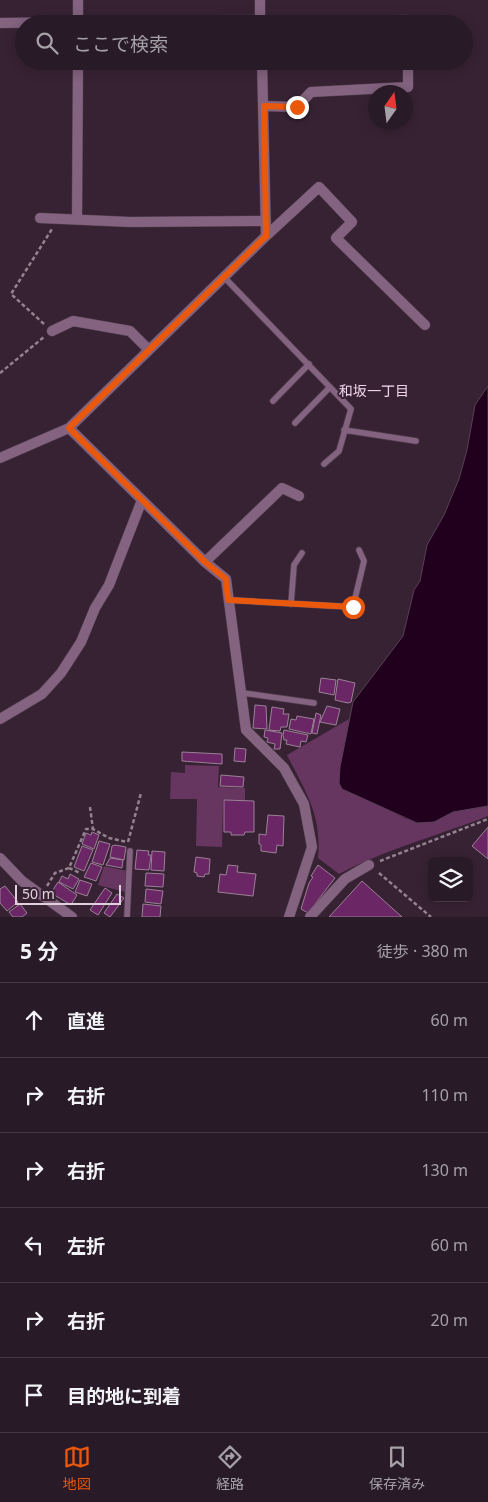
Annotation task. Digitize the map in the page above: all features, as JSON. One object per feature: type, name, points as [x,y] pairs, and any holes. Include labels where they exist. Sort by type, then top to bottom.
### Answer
[{"type":"street","points":[[78,0],[78,15]]},
{"type":"street","points":[[260,0],[260,15]]},
{"type":"street","points":[[0,23],[15,23]]},
{"type":"street","points":[[77,219],[78,70]]},
{"type":"street","points":[[262,70],[266,236]]},
{"type":"street","points":[[264,106],[297,107],[311,92],[408,87],[408,70]]},
{"type":"street","points":[[0,458],[69,428],[266,236],[319,187],[352,222],[336,238],[425,324]]},
{"type":"street","points":[[40,218],[130,222],[266,221]]},
{"type":"street","points":[[52,331],[73,321],[130,331],[149,350]]},
{"type":"street","points":[[69,428],[205,562],[226,579],[243,693],[246,730],[284,768],[304,804],[312,847],[289,917]]},
{"type":"street","points":[[205,562],[282,488],[299,496]]},
{"type":"street","points":[[0,719],[42,694],[61,673],[81,642],[94,608],[109,585],[142,500]]},
{"type":"street","points":[[0,858],[22,881],[72,917]]},
{"type":"street","points":[[310,917],[324,899],[344,879],[369,865]]},
{"type":"lane","points":[[224,277],[351,409],[339,452],[324,464]]},
{"type":"lane","points":[[273,400],[309,364]]},
{"type":"lane","points":[[295,423],[330,387]]},
{"type":"lane","points":[[344,430],[416,441]]},
{"type":"lane","points":[[228,600],[353,607],[364,561],[359,550]]},
{"type":"lane","points":[[291,604],[294,565],[302,553]]},
{"type":"lane","points":[[243,693],[314,703]]},
{"type":"lane","points":[[127,917],[130,851]]},
{"type":"path","points":[[0,373],[52,331],[11,294],[51,231],[55,218]]},
{"type":"path","points":[[130,851],[128,842],[141,793]]},
{"type":"path","points":[[90,807],[94,829]]},
{"type":"path","points":[[369,865],[398,856],[416,847],[488,820]]},
{"type":"path","points":[[69,868],[86,829],[94,829],[109,838],[128,842]]},
{"type":"path","points":[[369,865],[431,917]]},
{"type":"path","points":[[41,895],[55,873],[69,868],[80,873]]},
{"type":"shaded area","points":[[488,386],[488,806],[453,812],[434,822],[417,823],[342,789],[339,783],[340,767],[353,702],[403,636],[414,590],[420,581],[427,545],[444,515],[459,479],[467,450],[475,405]]},
{"type":"shaded area","points":[[349,719],[339,783],[406,819],[434,822],[453,812],[488,806],[488,816],[395,849],[339,874],[318,858],[319,842],[315,816],[287,755]]},
{"type":"shaded area","points":[[185,765],[219,766],[218,787],[245,788],[245,800],[223,800],[222,847],[196,846],[197,799],[170,799],[171,772],[185,773]]},
{"type":"shaded area","points":[[104,866],[127,871],[125,892],[98,885]]},
{"type":"building","points":[[321,678],[336,680],[334,695],[319,692]]},
{"type":"building","points":[[338,679],[355,683],[351,702],[335,700]]},
{"type":"building","points":[[255,705],[266,706],[267,729],[253,728]]},
{"type":"building","points":[[327,706],[340,709],[336,725],[320,722]]},
{"type":"building","points":[[272,707],[284,709],[283,714],[289,714],[287,727],[281,727],[280,731],[269,730]]},
{"type":"building","points":[[316,713],[321,715],[317,734],[312,733]]},
{"type":"building","points":[[297,716],[314,719],[311,734],[289,729],[291,719],[296,720]]},
{"type":"building","points":[[265,730],[282,733],[280,749],[274,749],[275,744],[267,742],[268,738],[264,737]]},
{"type":"building","points":[[284,730],[308,735],[306,742],[301,741],[300,747],[286,744],[287,740],[284,740],[283,735]]},
{"type":"building","points":[[235,748],[246,749],[245,762],[234,761]]},
{"type":"building","points":[[182,752],[222,754],[222,764],[182,761]]},
{"type":"building","points":[[221,775],[244,777],[243,787],[220,786]]},
{"type":"building","points":[[224,800],[254,801],[254,832],[245,832],[244,835],[231,835],[231,832],[224,832]]},
{"type":"building","points":[[268,815],[284,816],[283,846],[277,845],[276,853],[261,851],[261,845],[259,844],[259,834],[266,835]]},
{"type":"building","points":[[488,827],[488,859],[472,846]]},
{"type":"building","points":[[92,832],[99,835],[94,849],[82,844],[86,833],[91,835]]},
{"type":"building","points":[[99,841],[110,844],[103,865],[92,862]]},
{"type":"building","points":[[82,846],[93,850],[84,871],[74,867]]},
{"type":"building","points":[[112,846],[126,847],[124,860],[110,857]]},
{"type":"building","points":[[137,850],[149,851],[148,855],[151,855],[149,870],[135,869]]},
{"type":"building","points":[[152,851],[165,852],[164,871],[151,870]]},
{"type":"building","points":[[196,857],[210,859],[209,874],[205,874],[204,877],[197,876],[197,873],[194,872]]},
{"type":"building","points":[[110,858],[123,860],[122,868],[106,865]]},
{"type":"building","points":[[91,863],[102,867],[96,881],[84,877]]},
{"type":"building","points":[[228,865],[238,866],[237,872],[256,874],[253,896],[218,892],[220,874],[226,875]]},
{"type":"building","points":[[318,865],[335,878],[308,913],[301,909],[309,883],[313,877],[311,876]]},
{"type":"building","points":[[146,873],[164,874],[163,887],[145,886]]},
{"type":"building","points":[[70,874],[79,879],[73,889],[59,882],[62,876],[68,879]]},
{"type":"building","points":[[80,880],[92,884],[87,896],[75,892]]},
{"type":"building","points":[[362,881],[402,917],[329,917]]},
{"type":"building","points":[[58,882],[77,895],[71,905],[51,893]]},
{"type":"building","points":[[5,886],[18,902],[7,911],[0,903],[0,889]]},
{"type":"building","points":[[105,888],[112,893],[98,915],[90,910]]},
{"type":"building","points":[[146,889],[163,891],[161,904],[145,902]]},
{"type":"building","points":[[117,894],[124,898],[110,917],[104,913]]},
{"type":"building","points":[[20,904],[27,913],[22,917],[13,917],[9,912]]},
{"type":"building","points":[[143,904],[161,906],[160,917],[142,917]]},
{"type":"district","name":"和坂一丁目","points":[[374,391]]},
{"type":"route","points":[[297,107],[264,106],[266,236],[69,428],[205,562],[226,579],[228,600],[353,607]]}]
